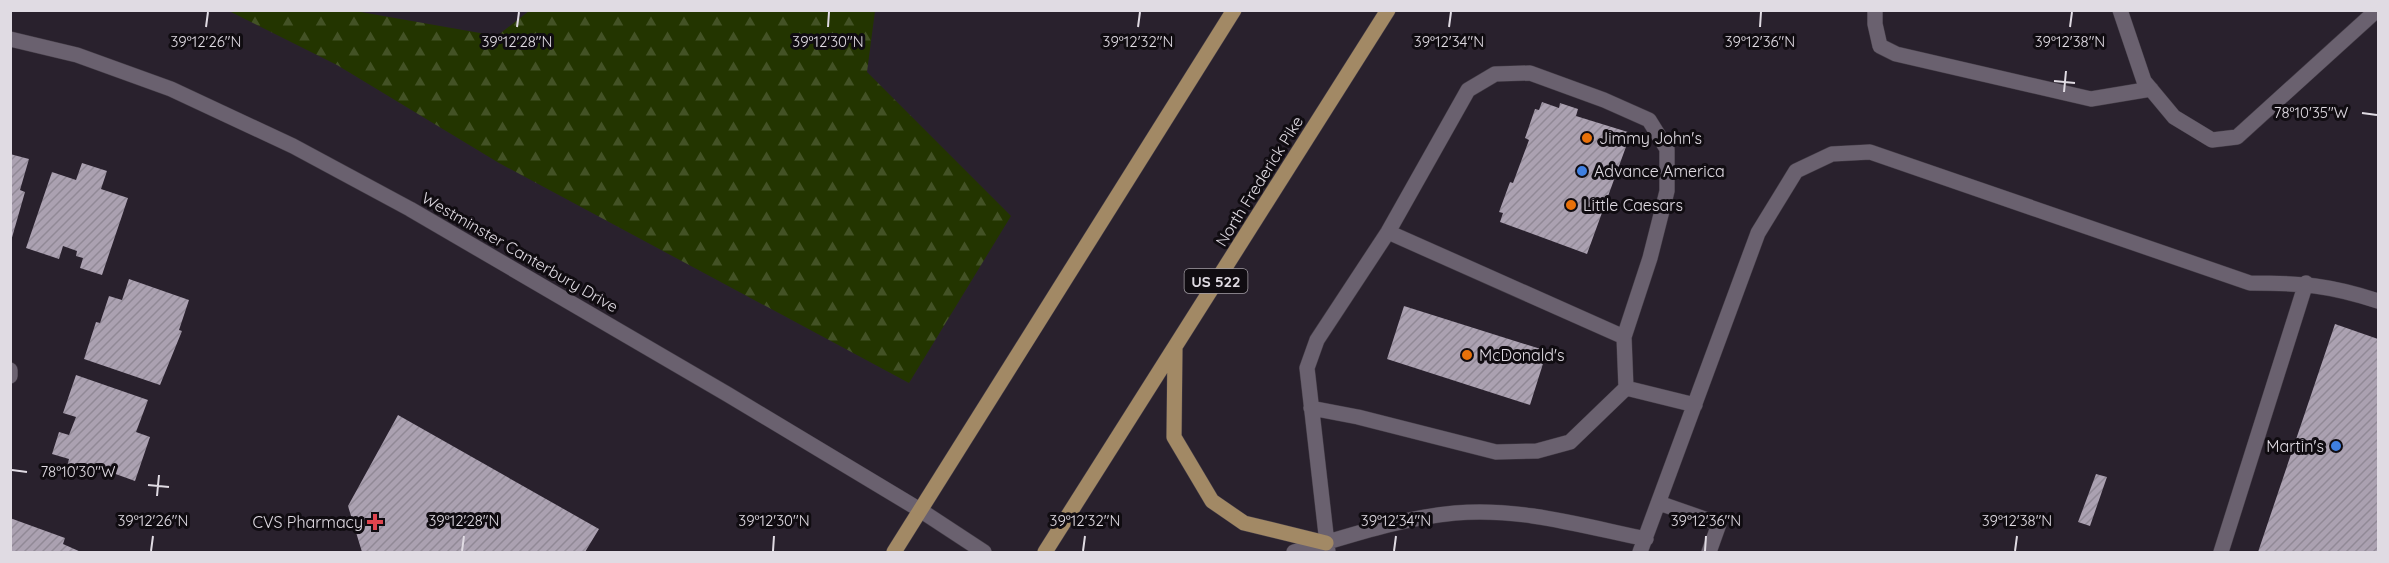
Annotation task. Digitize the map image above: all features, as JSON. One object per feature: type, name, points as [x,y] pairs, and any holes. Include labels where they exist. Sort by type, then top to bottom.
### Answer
[{"type":"main road","points":[[894,552],[1234,10]]},
{"type":"main road","name":"North Frederick Pike","points":[[1044,552],[1388,10]]},
{"type":"main road","points":[[1175,347],[1174,437],[1212,501],[1244,523],[1327,548]]},
{"type":"street","points":[[1875,10],[1875,24],[1880,46],[1896,54],[2091,99],[2151,89]]},
{"type":"street","points":[[2120,10],[2144,81],[2174,117],[2212,140],[2237,137],[2377,10]]},
{"type":"street","name":"Westminster Canterbury Drive","points":[[10,39],[76,55],[171,89],[293,146],[410,209],[707,382],[921,510],[984,552]]},
{"type":"street","points":[[1311,408],[1358,417],[1496,452],[1537,451],[1570,442],[1626,388],[1624,337],[1650,258],[1667,191],[1667,149],[1649,120],[1605,99],[1530,73],[1495,74],[1468,90],[1388,232],[1317,340],[1307,368],[1311,408],[1327,548]]},
{"type":"street","points":[[1294,552],[1327,548],[1362,532],[1455,513],[1528,515],[1643,546],[1758,233],[1796,171],[1832,154],[1870,152],[2250,283],[2306,283],[2338,288],[2379,301]]},
{"type":"street","points":[[1388,232],[1624,337]]},
{"type":"street","points":[[2221,552],[2306,283]]},
{"type":"street","points":[[10,370],[10,376]]},
{"type":"street","points":[[1626,388],[1695,405]]},
{"type":"street","points":[[1659,503],[1719,524],[1709,552]]},
{"type":"green space","points":[[229,11],[355,11],[497,36],[529,11],[875,11],[867,72],[1011,216],[909,383],[499,163],[337,65]]},
{"type":"building","points":[[1542,102],[1559,108],[1560,103],[1578,109],[1576,116],[1631,133],[1587,254],[1500,222],[1503,213],[1499,212],[1529,140],[1525,138],[1535,109],[1539,110]]},
{"type":"building","points":[[10,154],[29,159],[20,190],[25,192],[11,241]]},
{"type":"building","points":[[82,163],[107,171],[101,189],[128,198],[102,275],[80,268],[83,258],[76,256],[77,251],[63,246],[59,259],[26,248],[52,172],[76,180]]},
{"type":"building","points":[[129,279],[189,300],[179,330],[182,331],[160,385],[84,359],[96,322],[100,323],[109,296],[122,300]]},
{"type":"building","name":"McDonald's","points":[[1404,306],[1547,351],[1530,405],[1387,359]]},
{"type":"building","name":"Martin's","points":[[2335,324],[2378,339],[2378,552],[2258,552]]},
{"type":"building","points":[[76,375],[148,400],[136,432],[150,437],[135,481],[110,472],[109,476],[100,473],[102,469],[97,467],[94,476],[67,467],[69,459],[52,454],[59,432],[69,435],[76,417],[63,413]]},
{"type":"building","name":"CVS Pharmacy","points":[[398,415],[599,529],[585,552],[362,552],[348,506]]},
{"type":"building","points":[[2096,474],[2107,477],[2090,526],[2078,522]]},
{"type":"building","points":[[10,518],[65,538],[63,544],[81,552],[10,552]]},
{"type":"place","name":"Jimmy John's","points":[[1587,138]]},
{"type":"place","name":"Advance America","points":[[1582,171]]},
{"type":"place","name":"Little Caesars","points":[[1571,205]]},
{"type":"place","name":"McDonald's","points":[[1467,355]]},
{"type":"place","name":"Martin's","points":[[2336,446]]},
{"type":"place","name":"CVS Pharmacy","points":[[375,522]]}]
